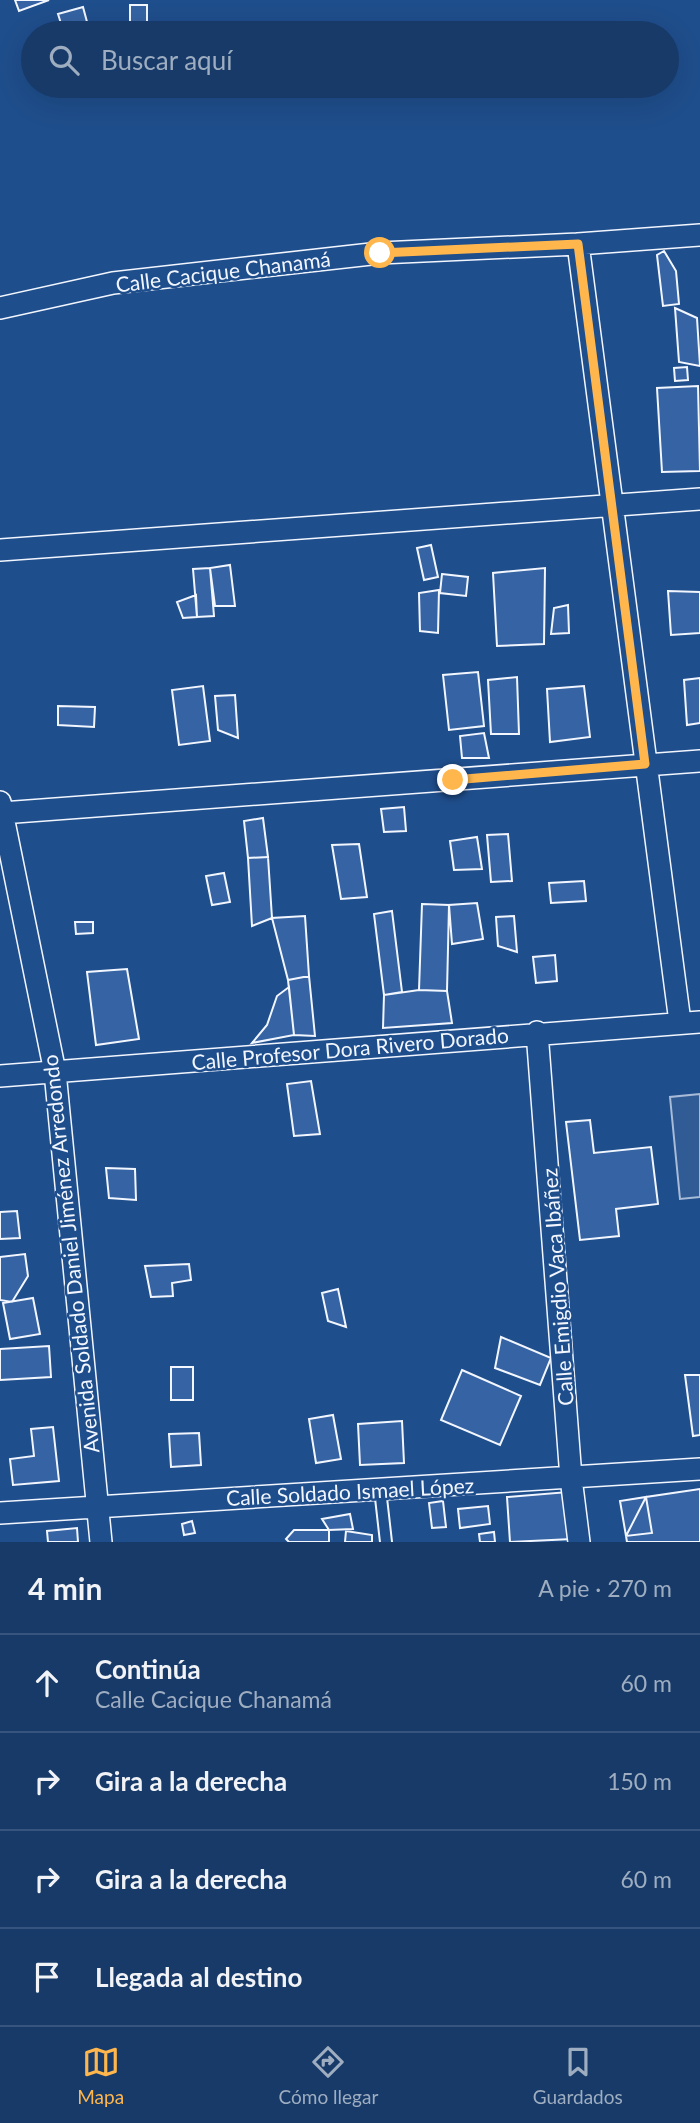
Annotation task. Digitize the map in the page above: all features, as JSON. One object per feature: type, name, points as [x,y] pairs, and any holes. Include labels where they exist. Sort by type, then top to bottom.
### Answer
[{"type":"street","name":"Calle Cacique Chanamá","points":[[0,308],[113,283],[367,254],[700,235]]},
{"type":"street","points":[[578,244],[645,764],[690,1022]]},
{"type":"street","points":[[0,550],[700,499]]},
{"type":"street","points":[[1,808],[700,761]]},
{"type":"street","name":"Avenida Soldado Daniel Jiménez Arredondo","points":[[1,808],[55,1072],[95,1506],[101,1542]]},
{"type":"street","name":"Calle Profesor Dora Rivero Dorado","points":[[0,1076],[690,1022]]},
{"type":"street","name":"Calle Emigdio Vaca Ibáñez","points":[[537,1032],[571,1478],[579,1542]]},
{"type":"street","name":"Calle Soldado Ismael López","points":[[0,1513],[700,1469]]},
{"type":"lane","points":[[380,1489],[386,1542]]},
{"type":"shaded area","points":[[700,1094],[700,1197],[680,1199],[670,1097]]},
{"type":"building","points":[[15,0],[49,0],[19,11]]},
{"type":"building","points":[[130,5],[147,5],[147,21],[130,21]]},
{"type":"building","points":[[83,7],[87,21],[60,21],[58,14]]},
{"type":"building","points":[[664,251],[676,271],[679,304],[663,306],[657,255]]},
{"type":"building","points":[[675,308],[697,318],[700,366],[679,362]]},
{"type":"building","points":[[687,367],[688,380],[675,381],[674,368]]},
{"type":"building","points":[[698,386],[700,471],[662,472],[657,388]]},
{"type":"building","points":[[431,545],[438,577],[424,580],[417,548]]},
{"type":"building","points":[[230,565],[235,606],[215,606],[210,568]]},
{"type":"building","points":[[210,568],[214,616],[197,617],[193,569]]},
{"type":"building","points":[[545,568],[544,644],[497,646],[493,573]]},
{"type":"building","points":[[442,574],[468,577],[466,596],[440,593]]},
{"type":"building","points":[[439,590],[438,633],[420,631],[419,593]]},
{"type":"building","points":[[668,591],[700,592],[700,633],[671,635]]},
{"type":"building","points":[[196,595],[197,617],[183,618],[177,602]]},
{"type":"building","points":[[568,605],[569,633],[551,634],[554,608]]},
{"type":"building","points":[[478,672],[484,726],[449,730],[443,675]]},
{"type":"building","points":[[517,677],[519,734],[491,734],[488,680]]},
{"type":"building","points":[[700,678],[700,723],[687,725],[684,680]]},
{"type":"building","points":[[203,686],[210,741],[179,745],[172,690]]},
{"type":"building","points":[[584,686],[590,737],[550,742],[547,689]]},
{"type":"building","points":[[235,695],[238,738],[218,730],[215,696]]},
{"type":"building","points":[[58,706],[95,707],[94,727],[58,725]]},
{"type":"building","points":[[484,733],[489,758],[462,758],[460,736]]},
{"type":"building","points":[[404,807],[406,831],[384,832],[381,809]]},
{"type":"building","points":[[263,818],[268,857],[248,858],[244,821]]},
{"type":"building","points":[[508,834],[512,881],[491,882],[487,835]]},
{"type":"building","points":[[477,837],[482,869],[454,870],[450,841]]},
{"type":"building","points":[[359,844],[367,897],[341,899],[332,845]]},
{"type":"building","points":[[268,857],[272,918],[252,926],[248,858]]},
{"type":"building","points":[[224,873],[230,902],[212,905],[206,876]]},
{"type":"building","points":[[584,881],[586,901],[551,903],[549,883]]},
{"type":"building","points":[[477,903],[483,939],[452,944],[449,905]]},
{"type":"building","points":[[422,904],[449,905],[447,991],[419,990]]},
{"type":"building","points":[[392,911],[402,992],[384,995],[374,914]]},
{"type":"building","points":[[305,916],[309,976],[288,980],[272,918]]},
{"type":"building","points":[[514,916],[517,952],[498,946],[496,917]]},
{"type":"building","points":[[75,922],[93,922],[93,933],[76,934]]},
{"type":"building","points":[[555,955],[557,981],[536,983],[533,957]]},
{"type":"building","points":[[127,969],[139,1039],[96,1045],[87,972]]},
{"type":"building","points":[[309,976],[315,1036],[294,1035],[288,980]]},
{"type":"building","points":[[289,987],[294,1035],[252,1043],[267,1025],[277,996]]},
{"type":"building","points":[[419,990],[447,991],[452,1023],[383,1028],[384,995]]},
{"type":"building","points":[[311,1081],[320,1134],[294,1136],[287,1084]]},
{"type":"building","points":[[590,1120],[594,1153],[651,1147],[658,1204],[616,1209],[619,1236],[580,1240],[566,1122]]},
{"type":"building","points":[[106,1168],[135,1169],[136,1200],[109,1198]]},
{"type":"building","points":[[17,1211],[20,1238],[0,1239],[0,1212]]},
{"type":"building","points":[[25,1254],[28,1276],[12,1302],[0,1300],[0,1257]]},
{"type":"building","points":[[189,1264],[191,1280],[172,1283],[173,1296],[151,1297],[145,1266]]},
{"type":"building","points":[[338,1289],[346,1327],[328,1321],[322,1293]]},
{"type":"building","points":[[33,1298],[40,1334],[10,1339],[3,1303]]},
{"type":"building","points":[[501,1337],[551,1358],[540,1385],[495,1368]]},
{"type":"building","points":[[49,1346],[51,1377],[0,1380],[0,1349]]},
{"type":"building","points":[[171,1367],[193,1367],[193,1400],[171,1400]]},
{"type":"building","points":[[462,1370],[521,1396],[500,1445],[441,1420]]},
{"type":"building","points":[[685,1375],[700,1375],[700,1435],[693,1436]]},
{"type":"building","points":[[333,1415],[341,1459],[316,1463],[309,1419]]},
{"type":"building","points":[[402,1421],[404,1463],[360,1465],[358,1424]]},
{"type":"building","points":[[53,1427],[59,1481],[13,1485],[10,1459],[34,1456],[31,1429]]},
{"type":"building","points":[[199,1433],[201,1465],[171,1467],[169,1434]]},
{"type":"building","points":[[700,1489],[700,1542],[627,1542],[626,1536],[646,1497]]},
{"type":"building","points":[[568,1492],[572,1539],[510,1542],[507,1497]]},
{"type":"building","points":[[646,1497],[652,1533],[626,1536],[620,1501]]},
{"type":"building","points":[[443,1501],[446,1527],[432,1528],[429,1503]]},
{"type":"building","points":[[488,1506],[490,1524],[460,1528],[458,1509]]},
{"type":"building","points":[[350,1514],[353,1529],[329,1530],[322,1519]]},
{"type":"building","points":[[192,1521],[195,1533],[184,1535],[182,1524]]},
{"type":"building","points":[[77,1528],[78,1542],[48,1542],[47,1531]]},
{"type":"building","points":[[294,1530],[329,1530],[329,1542],[289,1542],[286,1539]]},
{"type":"building","points":[[346,1531],[372,1535],[372,1542],[345,1542]]},
{"type":"building","points":[[494,1532],[495,1542],[480,1542],[479,1534]]},
{"type":"route","points":[[380,253],[578,244],[645,764],[453,780]]}]
